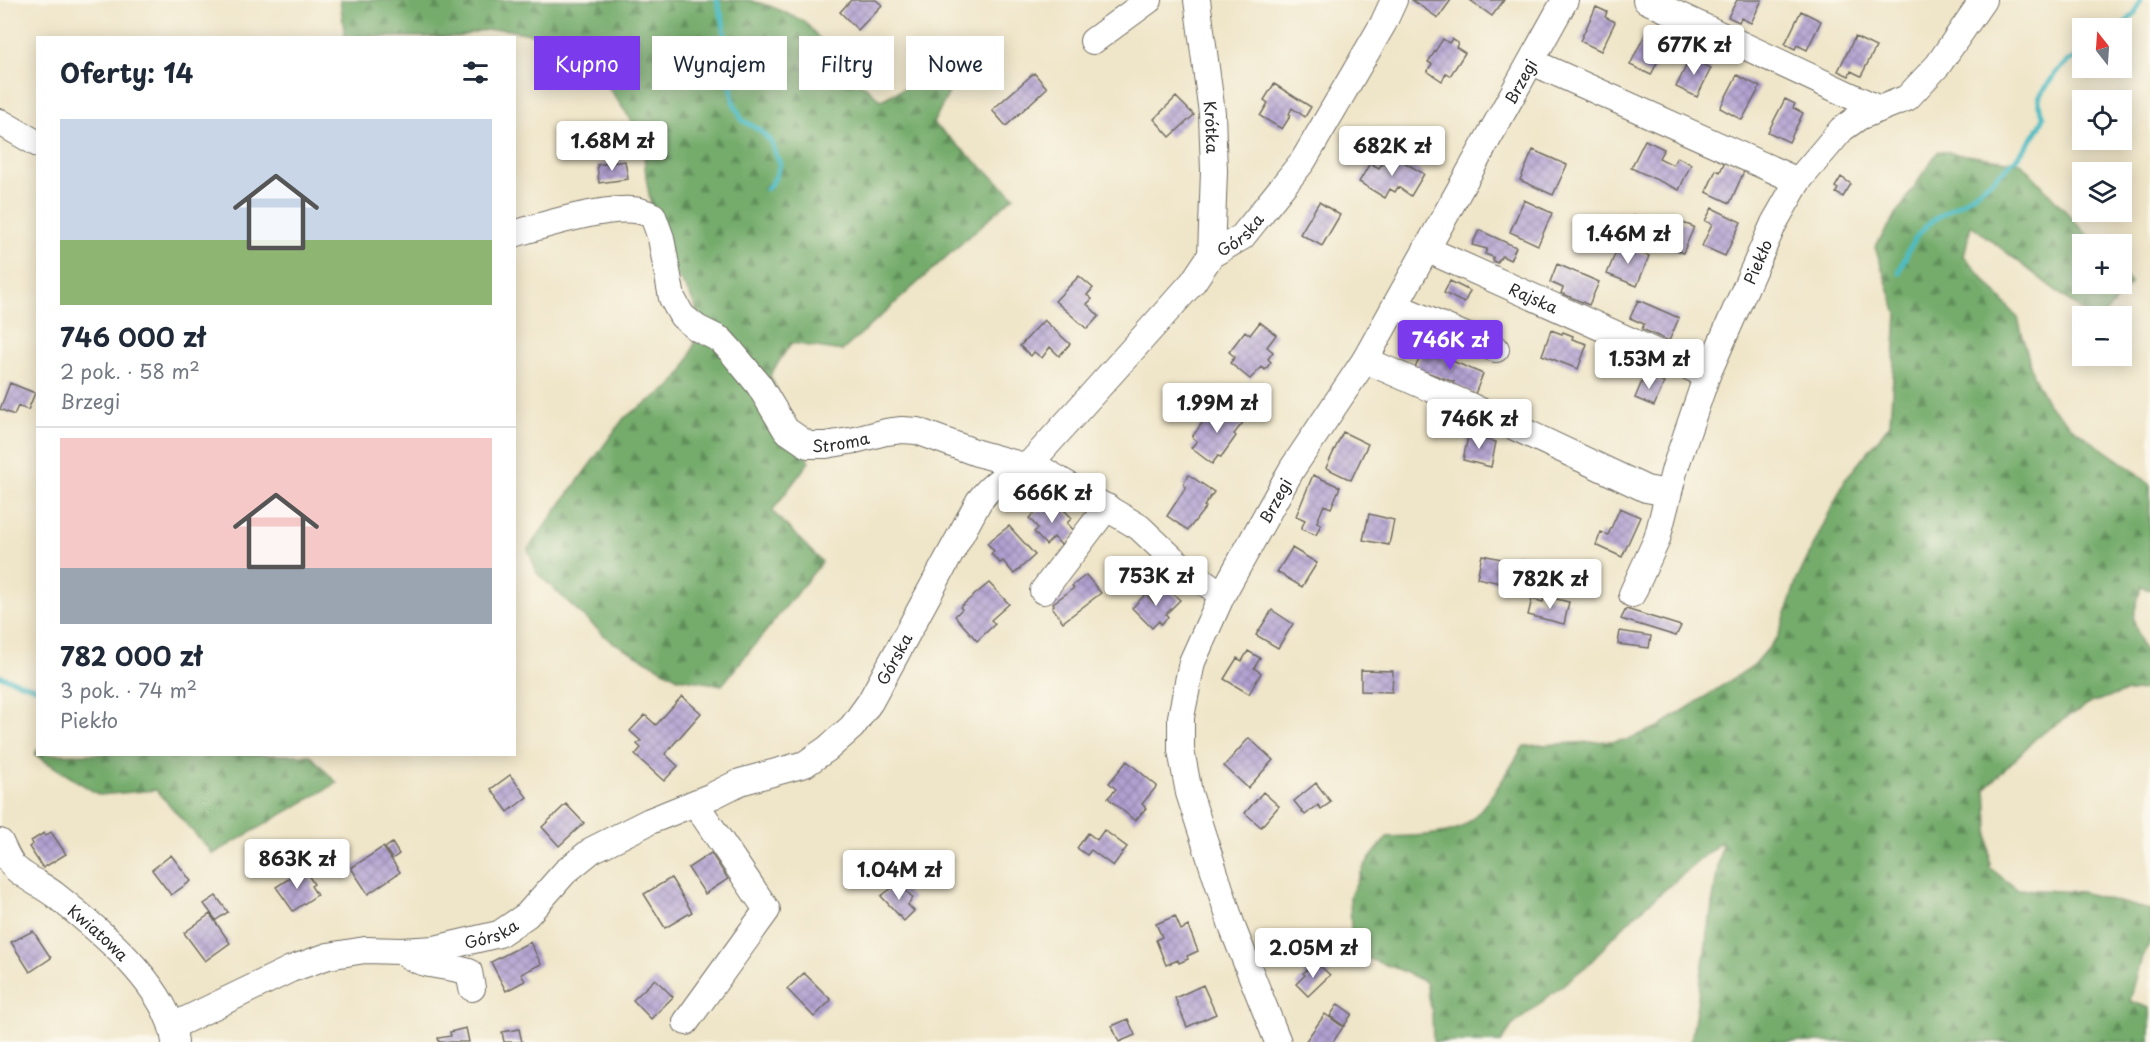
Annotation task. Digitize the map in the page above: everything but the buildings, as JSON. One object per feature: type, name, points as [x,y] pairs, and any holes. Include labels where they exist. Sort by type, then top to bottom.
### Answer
[{"type":"street","points":[[1093,41],[1149,0]]},
{"type":"street","name":"Krótka","points":[[1197,0],[1212,113],[1214,171],[1211,255]]},
{"type":"street","name":"Górska","points":[[174,1034],[281,973],[328,956],[365,950],[435,949],[499,934],[527,915],[565,872],[592,850],[620,834],[740,782],[805,764],[827,749],[852,727],[870,702],[978,501],[990,488],[1014,471],[1026,468],[1193,282],[1211,255],[1242,237],[1303,161],[1383,24],[1394,0]]},
{"type":"street","name":"Brzegi","points":[[1278,1042],[1233,929],[1189,793],[1181,750],[1181,717],[1192,662],[1221,595],[1292,469],[1365,360],[1565,0]]},
{"type":"street","points":[[1646,0],[1879,109]]},
{"type":"street","name":"Piekło","points":[[1632,594],[1657,539],[1675,468],[1707,375],[1774,223],[1798,181],[1842,129],[1859,117],[1907,98],[1956,41],[1983,0]]},
{"type":"street","points":[[1532,62],[1798,181]]},
{"type":"street","points":[[0,122],[36,143]]},
{"type":"street","name":"Stroma","points":[[516,233],[582,215],[639,210],[653,216],[661,238],[672,298],[682,316],[697,328],[720,340],[759,385],[786,430],[808,445],[826,445],[886,432],[917,431],[977,453],[1026,468],[1046,471],[1139,527],[1174,560],[1221,595]]},
{"type":"street","name":"Rajska","points":[[1426,249],[1707,375]]},
{"type":"street","points":[[1395,306],[1496,349]]},
{"type":"street","points":[[1365,360],[1470,406],[1646,489],[1668,493]]},
{"type":"street","points":[[1043,591],[1107,507]]},
{"type":"street","points":[[686,1022],[767,910],[695,803]]},
{"type":"street","name":"Kwiatowa","points":[[0,842],[14,867],[44,886],[122,952],[152,990],[174,1034]]},
{"type":"street","points":[[401,951],[416,961],[469,972],[472,988]]},
{"type":"green space","points":[[340,0],[748,0],[770,6],[804,21],[817,36],[799,36],[799,90],[869,90],[881,100],[906,87],[906,90],[950,90],[933,123],[1014,196],[842,351],[791,343],[770,375],[809,462],[772,511],[822,562],[722,685],[678,678],[609,640],[537,573],[528,549],[624,418],[670,387],[682,373],[696,339],[698,323],[695,306],[688,291],[659,252],[644,154],[637,132],[610,90],[640,90],[640,36],[542,36],[502,29],[479,31],[462,36],[345,36]]},
{"type":"green space","points":[[1938,151],[2021,163],[2072,218],[2072,222],[2076,222],[2087,234],[2072,234],[2072,294],[2122,294],[2111,306],[2076,306],[1971,225],[1964,256],[2018,318],[2033,375],[2048,404],[2073,428],[2150,485],[2150,590],[2141,587],[2133,618],[2150,671],[2150,689],[2123,693],[2093,702],[2064,719],[2036,738],[1986,788],[1990,868],[2017,889],[2081,892],[2150,910],[2150,942],[2142,957],[2130,1001],[2150,1008],[2150,1042],[1691,1042],[1722,841],[1635,915],[1590,963],[1512,1026],[1501,1042],[1433,1042],[1432,1013],[1426,982],[1368,959],[1351,931],[1350,896],[1365,865],[1387,837],[1441,833],[1466,824],[1485,805],[1524,746],[1627,740],[1658,727],[1753,666],[1778,637],[1796,582],[1845,480],[1890,424],[1897,314],[1875,247]]},
{"type":"green space","points":[[37,756],[311,756],[337,783],[213,854],[156,790],[99,795]]},
{"type":"waterway","points":[[717,0],[723,21],[733,101],[742,120],[761,131],[771,142],[780,164],[775,178],[767,189]]},
{"type":"waterway","points":[[2130,18],[2140,0]]},
{"type":"waterway","points":[[1899,273],[1906,255],[1923,229],[1988,184],[2030,142],[2044,117],[2039,98],[2056,72],[2072,59]]},
{"type":"waterway","points":[[0,676],[36,688]]}]
